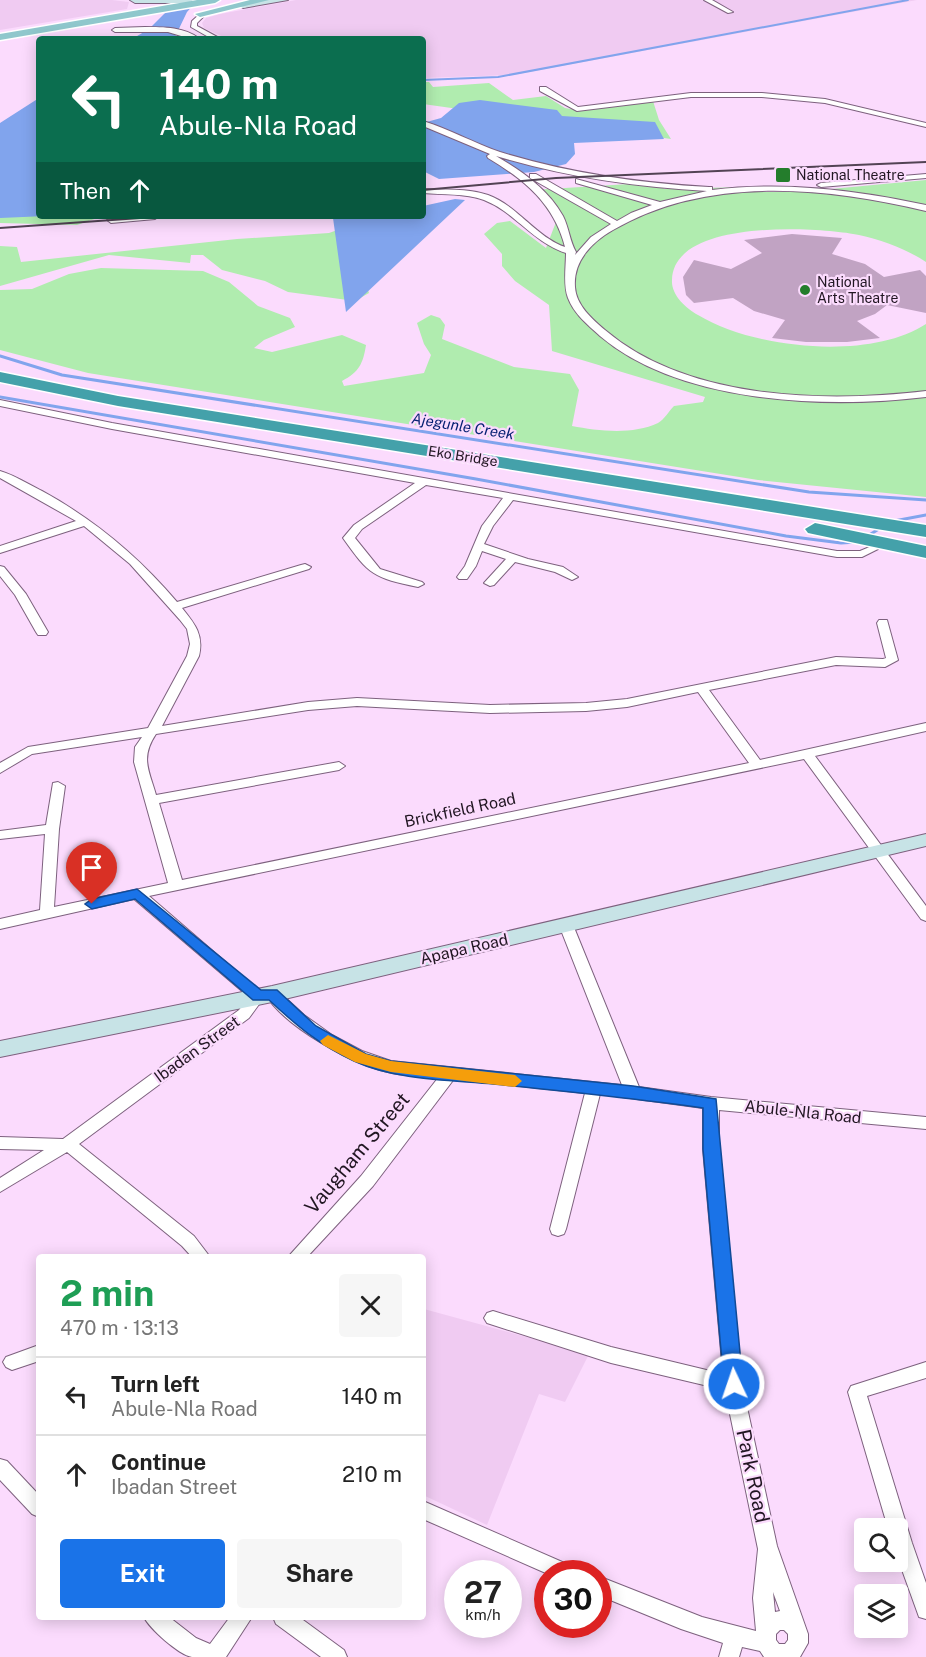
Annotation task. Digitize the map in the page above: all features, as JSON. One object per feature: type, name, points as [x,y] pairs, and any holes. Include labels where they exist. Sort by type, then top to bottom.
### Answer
[{"type":"highway","name":"Eko Bridge","points":[[0,377],[118,401],[926,531]]},
{"type":"highway","name":"Eko Bridge","points":[[0,387],[107,408],[704,506],[926,539]]},
{"type":"highway","points":[[675,490],[792,500],[926,516]]},
{"type":"highway","points":[[704,506],[926,552]]},
{"type":"main road","points":[[0,37],[213,0]]},
{"type":"main road","points":[[110,31],[130,29],[264,0]]},
{"type":"main road","points":[[12,35],[36,36]]},
{"type":"main road","points":[[30,45],[36,40]]},
{"type":"street","points":[[135,0],[188,0]]},
{"type":"street","points":[[243,5],[283,0]]},
{"type":"street","points":[[707,0],[730,12]]},
{"type":"street","points":[[199,14],[194,27],[211,36]]},
{"type":"street","points":[[130,29],[181,33],[188,36]]},
{"type":"street","points":[[543,89],[577,109],[691,95],[762,95],[848,105],[926,125]]},
{"type":"street","points":[[426,124],[492,154],[534,180],[615,223]]},
{"type":"street","points":[[426,129],[492,154],[660,205]]},
{"type":"street","points":[[492,154],[568,171],[684,187],[748,191]]},
{"type":"street","points":[[571,269],[586,244],[615,223],[660,205],[707,195],[926,176]]},
{"type":"street","points":[[534,180],[565,226],[572,252],[570,289],[578,310],[598,332],[633,355],[684,376],[762,394],[813,399],[864,400],[926,395]]},
{"type":"street","points":[[795,189],[846,193],[926,208]]},
{"type":"street","points":[[426,191],[489,198],[535,236],[552,247],[572,252]]},
{"type":"street","points":[[111,220],[122,219]]},
{"type":"street","points":[[0,403],[112,426],[837,554],[862,554],[872,549]]},
{"type":"street","points":[[0,474],[84,522],[111,541],[175,606],[194,630],[196,644],[193,656],[152,732],[141,747],[140,762],[176,885]]},
{"type":"street","points":[[418,584],[379,576],[373,572],[349,538],[358,527],[426,480]]},
{"type":"street","points":[[463,577],[471,568],[474,554],[485,530],[511,495]]},
{"type":"street","points":[[0,550],[84,522]]},
{"type":"street","points":[[478,546],[513,558],[559,569],[572,577]]},
{"type":"street","points":[[490,582],[513,558]]},
{"type":"street","points":[[175,606],[305,567]]},
{"type":"street","points":[[0,569],[20,594],[42,632]]},
{"type":"street","points":[[0,769],[28,751],[263,713],[337,704],[357,702],[490,709],[586,707],[627,703],[836,661],[890,662],[892,660],[883,623]]},
{"type":"street","points":[[702,689],[757,765]]},
{"type":"street","name":"Brickfield Road","points":[[0,924],[176,885],[757,765],[926,727]]},
{"type":"street","points":[[807,754],[860,830],[878,850],[926,915]]},
{"type":"street","points":[[150,800],[339,766]]},
{"type":"street","points":[[47,914],[52,829],[58,786]]},
{"type":"street","points":[[0,836],[52,829]]},
{"type":"street","name":"Apapa Road","points":[[0,1049],[265,995],[926,840]]},
{"type":"street","points":[[137,894],[265,995]]},
{"type":"street","points":[[566,925],[633,1092]]},
{"type":"street","name":"Abule-Nla Road","points":[[265,995],[311,1030],[361,1058],[391,1066],[633,1092],[711,1103],[926,1123]]},
{"type":"street","name":"Ibadan Street","points":[[0,1186],[66,1145],[244,1014],[265,995]]},
{"type":"street","name":"Vaugham Street","points":[[299,1254],[368,1180],[449,1074]]},
{"type":"street","points":[[558,1229],[594,1089]]},
{"type":"street","name":"Park Road","points":[[711,1103],[711,1149],[734,1384],[767,1546],[800,1643]]},
{"type":"street","points":[[0,1143],[66,1145],[76,1149],[188,1240],[200,1254]]},
{"type":"street","points":[[493,1318],[611,1355],[734,1384]]},
{"type":"street","points":[[12,1362],[36,1354]]},
{"type":"street","points":[[926,1370],[857,1392],[902,1544],[926,1610]]},
{"type":"street","points":[[0,1467],[36,1505]]},
{"type":"street","points":[[426,1511],[537,1560]]},
{"type":"street","points":[[767,1546],[763,1598],[771,1644],[784,1654],[791,1653],[800,1643],[785,1621],[771,1624],[771,1644]]},
{"type":"street","points":[[612,1592],[732,1648],[771,1644]]},
{"type":"street","points":[[158,1620],[184,1642],[203,1654],[213,1655],[222,1647],[240,1620]]},
{"type":"street","points":[[287,1620],[337,1657]]},
{"type":"shaded area","points":[[0,0],[129,2],[127,9],[0,30]]},
{"type":"shaded area","points":[[296,0],[917,0],[513,75],[426,78],[426,36],[221,36],[204,28],[202,23],[206,18]]},
{"type":"shaded area","points":[[426,1310],[589,1354],[565,1402],[539,1394],[487,1525],[426,1496]]},
{"type":"green space","points":[[426,82],[433,87],[489,83],[513,100],[546,96],[565,108],[582,111],[653,101],[659,120],[671,139],[426,104]]},
{"type":"green space","points":[[926,180],[926,262],[894,246],[859,235],[813,230],[751,231],[721,236],[696,246],[679,260],[672,286],[684,305],[698,315],[722,327],[780,343],[844,346],[874,343],[902,336],[926,324],[926,497],[758,480],[88,373],[0,350],[0,290],[32,289],[69,274],[101,268],[203,271],[229,282],[258,306],[290,318],[295,327],[264,340],[254,348],[272,352],[342,335],[366,345],[359,367],[342,381],[344,386],[424,373],[431,355],[424,344],[417,323],[431,315],[440,318],[445,325],[442,339],[514,367],[570,374],[579,390],[572,426],[604,430],[638,429],[660,422],[674,406],[703,402],[705,397],[552,351],[549,305],[515,281],[502,266],[502,254],[484,234],[497,223],[510,221],[546,248],[556,222],[533,190],[661,182],[664,189],[742,187],[750,192],[799,192]]},
{"type":"green space","points":[[0,211],[36,216],[36,219],[94,219],[77,225],[0,223]]},
{"type":"green space","points":[[346,227],[369,293],[355,301],[288,292],[265,281],[222,270],[203,255],[191,255],[190,263],[109,255],[0,286],[0,246],[17,247],[21,262],[237,239],[329,233]]},
{"type":"water","points":[[178,0],[198,0],[187,12],[175,36],[137,36],[149,29]]},
{"type":"water","points":[[36,100],[36,216],[0,218],[0,123]]},
{"type":"water","points":[[480,100],[557,110],[562,116],[655,122],[664,139],[574,143],[575,154],[566,164],[534,172],[439,179],[426,172],[426,122],[441,118],[459,103]]},
{"type":"water","points":[[455,199],[465,200],[346,312],[333,219],[426,219],[426,205]]},
{"type":"building","name":"National Arts Theatre","points":[[792,234],[842,238],[832,254],[865,264],[884,277],[920,270],[926,276],[926,313],[887,305],[875,314],[857,321],[880,338],[847,342],[806,342],[772,338],[785,320],[754,311],[733,298],[694,303],[686,295],[683,277],[694,260],[731,269],[762,253],[744,240]]},
{"type":"waterway","points":[[426,80],[498,77],[908,0]]},
{"type":"waterway","name":"Ajegunle Creek","points":[[0,356],[62,375],[809,492],[926,500]]},
{"type":"waterway","points":[[0,397],[476,479],[786,536],[841,543],[857,542]]},
{"type":"waterway","points":[[894,521],[926,515]]},
{"type":"waterway","points":[[866,537],[882,527]]},
{"type":"railway","points":[[426,190],[556,178],[926,162]]},
{"type":"railway","points":[[0,228],[126,219]]},
{"type":"slow traffic","points":[[328,1041],[361,1058],[391,1066],[515,1081]]},
{"type":"place","name":"National Theatre","points":[[783,175]]},
{"type":"place","name":"National Arts Theatre","points":[[805,290]]},
{"type":"route","points":[[92,904],[137,894],[258,996],[272,994],[311,1030],[361,1058],[391,1066],[449,1074],[633,1092],[711,1103],[711,1149],[734,1384]]}]
